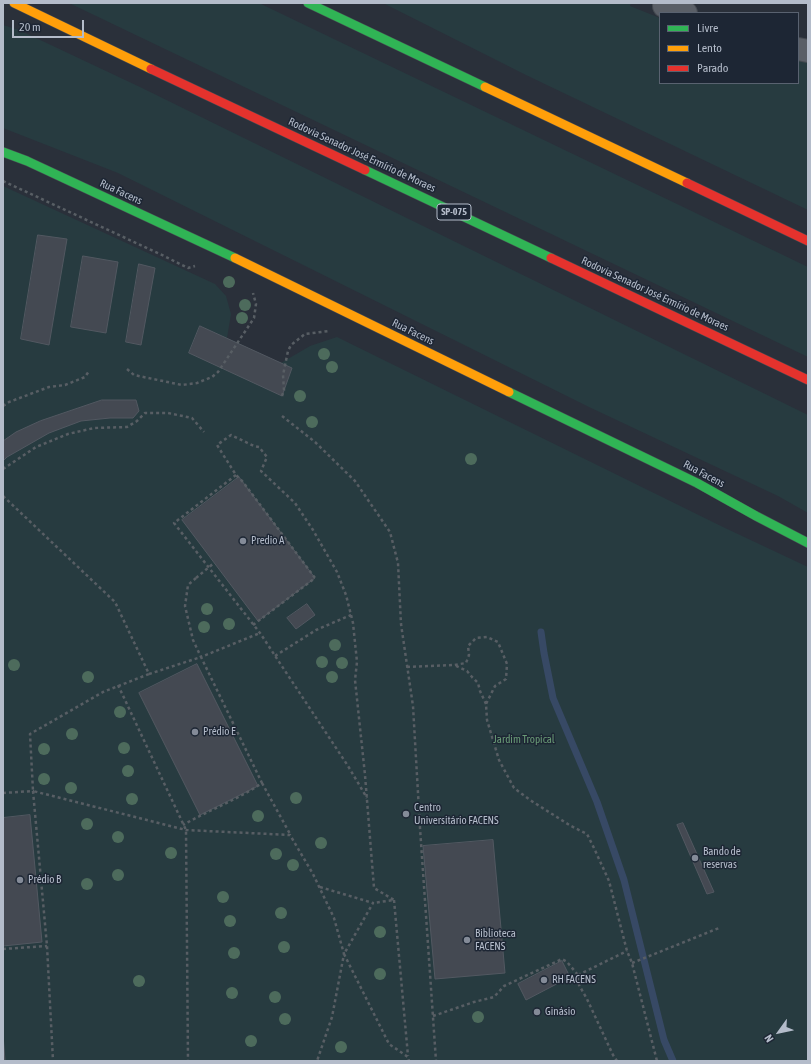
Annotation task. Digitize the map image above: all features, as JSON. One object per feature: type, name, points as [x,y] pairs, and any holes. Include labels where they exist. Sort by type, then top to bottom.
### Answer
[{"type":"main road","name":"Rodovia Senador José Ermírio de Moraes","points":[[14,3],[808,380]]},
{"type":"main road","points":[[308,3],[808,241]]},
{"type":"main road","points":[[35,23],[100,45]]},
{"type":"main road","name":"Rua Facens","points":[[3,152],[27,161],[232,257],[697,483],[808,543]]},
{"type":"street","points":[[664,6],[683,12]]},
{"type":"path","points":[[3,181],[188,268],[196,266]]},
{"type":"path","points":[[127,369],[134,374],[182,385],[197,383],[212,377],[218,372],[254,318],[256,304],[252,292]]},
{"type":"path","points":[[3,406],[9,402],[50,387],[65,385],[86,377],[89,371]]},
{"type":"path","points":[[3,469],[36,447],[68,434],[94,428],[127,427],[137,421],[145,413],[168,413],[192,418],[204,432]]},
{"type":"path","points":[[282,416],[315,442],[355,481],[390,532],[398,563],[401,624],[412,706],[436,1061]]},
{"type":"path","points":[[253,625],[315,578],[243,482],[236,475],[217,445],[231,436],[259,447],[267,457],[261,471],[295,503],[313,530],[337,572],[346,595],[353,623],[357,662],[355,680],[374,888],[394,900]]},
{"type":"path","points":[[236,475],[174,523],[260,633],[348,766],[367,800]]},
{"type":"path","points":[[3,496],[115,602],[149,674]]},
{"type":"path","points":[[214,563],[188,585],[186,606],[193,640],[262,783],[313,874],[334,918],[344,954],[389,1044],[408,1057]]},
{"type":"path","points":[[275,656],[316,630],[351,616]]},
{"type":"path","points":[[53,1061],[47,946],[33,791],[30,734],[118,685],[201,657],[260,633]]},
{"type":"path","points":[[407,667],[466,663],[469,655],[468,646],[476,638],[488,637],[498,642],[508,664],[506,679],[495,686],[486,704]]},
{"type":"path","points":[[454,665],[467,671],[478,683],[486,704],[487,720],[499,760],[514,788],[571,826],[587,834],[609,881],[657,1061]]},
{"type":"path","points":[[118,685],[186,830],[188,1061]]},
{"type":"path","points":[[183,824],[236,799],[262,783]]},
{"type":"path","points":[[3,793],[33,791],[186,830],[290,835]]},
{"type":"path","points":[[319,887],[373,903],[394,900]]},
{"type":"path","points":[[394,900],[409,1061]]},
{"type":"path","points":[[317,1061],[332,1017],[344,954],[373,903]]},
{"type":"path","points":[[632,963],[719,928]]},
{"type":"path","points":[[3,949],[47,946]]},
{"type":"path","points":[[578,975],[627,951]]},
{"type":"path","points":[[433,1016],[494,997],[504,986],[562,959],[567,962],[578,975],[579,985],[617,1061]]},
{"type":"green space","points":[[69,3],[259,3],[808,267],[808,357]]},
{"type":"green space","points":[[383,3],[631,3],[630,6],[659,18],[659,84],[799,84],[799,54],[808,56],[808,210],[526,75]]},
{"type":"green space","points":[[3,25],[19,30],[140,87],[808,415],[808,513],[778,496],[589,407],[118,173],[3,128]]},
{"type":"green space","name":"Centro Universitário FACENS","points":[[3,186],[215,284],[226,296],[231,314],[227,338],[281,363],[310,346],[337,337],[723,527],[808,567],[808,1061],[3,1061]]},
{"type":"building","points":[[38,235],[67,239],[49,345],[21,339]]},
{"type":"building","points":[[83,256],[118,262],[106,333],[71,327]]},
{"type":"building","points":[[139,264],[155,268],[141,345],[126,342]]},
{"type":"building","points":[[200,326],[292,368],[282,396],[189,353]]},
{"type":"building","points":[[102,400],[136,400],[139,411],[133,418],[110,418],[81,421],[49,433],[7,457],[3,461],[3,441],[16,432],[40,421]]},
{"type":"building","name":"Predio A","points":[[239,477],[315,578],[258,621],[182,520]]},
{"type":"building","points":[[307,604],[315,615],[296,629],[287,618]]},
{"type":"building","name":"Prédio E","points":[[197,664],[258,786],[200,815],[139,693]]},
{"type":"building","name":"Prédio B","points":[[30,815],[42,942],[3,946],[3,818]]},
{"type":"building","name":"Bando de reservas","points":[[683,823],[714,892],[707,894],[677,825]]},
{"type":"building","name":"Biblioteca FACENS","points":[[493,840],[505,973],[435,979],[423,846]]},
{"type":"building","name":"RH FACENS","points":[[562,961],[570,977],[526,1000],[518,984]]},
{"type":"building","points":[[3,1034],[5,1061],[3,1061]]},
{"type":"waterway","points":[[541,632],[553,698],[597,802],[624,880],[664,1040],[673,1061]]},
{"type":"traffic: fast","points":[[308,3],[485,87]]},
{"type":"traffic: fast","points":[[3,152],[27,161],[235,258]]},
{"type":"traffic: fast","points":[[365,170],[551,258]]},
{"type":"traffic: fast","points":[[509,392],[697,483],[808,543]]},
{"type":"traffic: slow","points":[[14,3],[151,69]]},
{"type":"traffic: slow","points":[[485,87],[687,183]]},
{"type":"traffic: slow","points":[[235,258],[509,392]]},
{"type":"traffic: jam","points":[[151,69],[365,170]]},
{"type":"traffic: jam","points":[[687,183],[808,241]]},
{"type":"traffic: jam","points":[[551,258],[808,380]]},
{"type":"place","name":"Predio A","points":[[243,541]]},
{"type":"place","name":"Prédio E","points":[[195,732]]},
{"type":"place","name":"Centro Universitário FACENS","points":[[406,814]]},
{"type":"place","name":"Bando de reservas","points":[[695,858]]},
{"type":"place","name":"Prédio B","points":[[20,880]]},
{"type":"place","name":"Biblioteca FACENS","points":[[467,940]]},
{"type":"place","name":"RH FACENS","points":[[544,980]]},
{"type":"place","name":"Ginásio","points":[[537,1012]]},
{"type":"park label","name":"Jardim Tropical","points":[[524,740]]}]
